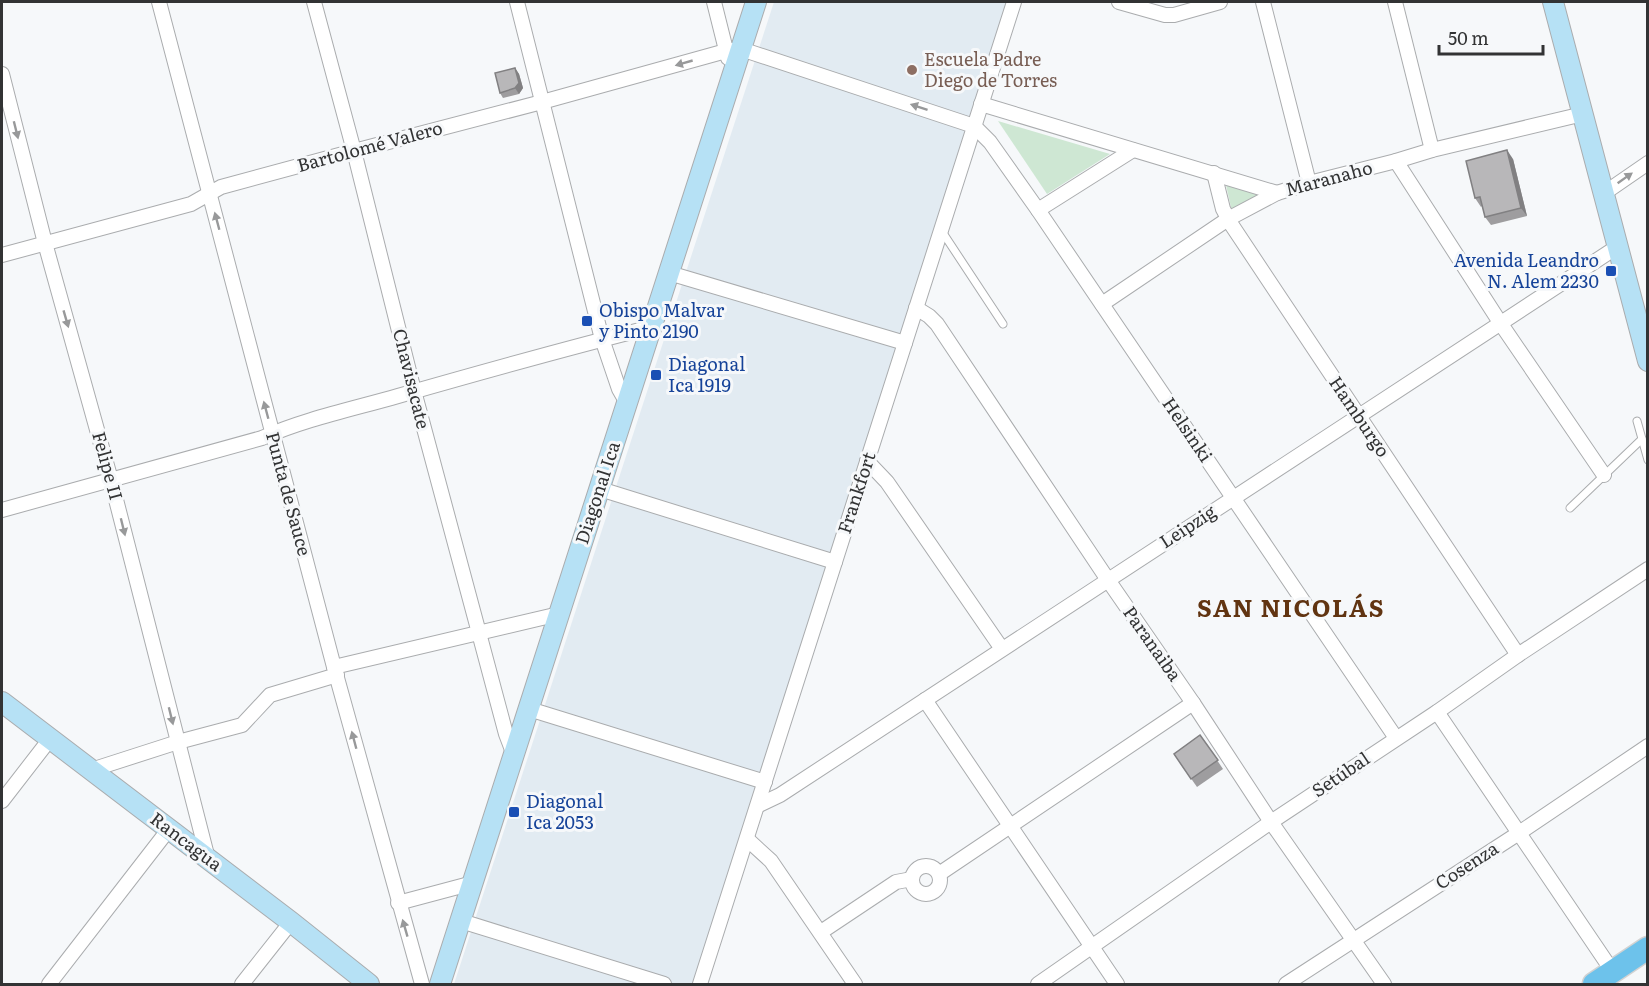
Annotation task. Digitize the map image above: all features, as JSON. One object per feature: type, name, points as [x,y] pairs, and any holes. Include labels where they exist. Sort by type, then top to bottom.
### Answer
[{"type":"main road","name":"Diagonal Ica","points":[[440,984],[732,77],[734,50],[756,2]]},
{"type":"main road","points":[[1553,2],[1647,361]]},
{"type":"main road","name":"Rancagua","points":[[2,702],[369,984]]},
{"type":"main road","points":[[1604,978],[1647,948]]},
{"type":"street","name":"Punta de Sauce","points":[[159,2],[335,671],[422,984]]},
{"type":"street","name":"Chavisacate","points":[[314,2],[478,633],[506,734],[514,754]]},
{"type":"street","points":[[517,2],[602,339],[619,389],[627,403]]},
{"type":"street","points":[[714,2],[734,50],[974,126]]},
{"type":"street","name":"Frankfort","points":[[700,984],[1014,2]]},
{"type":"street","points":[[1119,2],[1165,15],[1174,15],[1220,2]]},
{"type":"street","points":[[1263,2],[1309,183]]},
{"type":"street","points":[[1395,2],[1432,150]]},
{"type":"street","name":"Bartolomé Valero","points":[[2,255],[191,204],[221,187],[734,50]]},
{"type":"street","name":"Felipe II","points":[[2,74],[45,243],[111,480],[208,859]]},
{"type":"street","points":[[981,105],[1277,193]]},
{"type":"street","name":"Maranaho","points":[[1102,304],[1228,219],[1277,193],[1432,150],[1583,114]]},
{"type":"street","name":"Helsinki","points":[[974,126],[990,142],[1038,210],[1396,738]]},
{"type":"street","points":[[1038,210],[1133,150]]},
{"type":"street","points":[[1396,161],[1501,324],[1604,475]]},
{"type":"street","points":[[1603,194],[1647,163]]},
{"type":"street","name":"Hamburgo","points":[[1214,173],[1223,209],[1228,219],[1518,655]]},
{"type":"street","name":"Leipzig","points":[[759,805],[780,795],[1617,247]]},
{"type":"street","points":[[669,273],[905,343]]},
{"type":"street","name":"Paranaiba","points":[[916,308],[937,324],[1271,822],[1384,984]]},
{"type":"street","points":[[2,510],[262,438],[285,428],[414,391],[652,327]]},
{"type":"street","points":[[867,460],[887,482],[1002,649]]},
{"type":"street","points":[[600,489],[835,561]]},
{"type":"street","name":"Setúbal","points":[[1038,984],[1271,822],[1647,569]]},
{"type":"street","points":[[91,770],[178,742],[242,725],[270,695],[335,671],[559,614]]},
{"type":"street","points":[[925,700],[1117,984]]},
{"type":"street","points":[[939,874],[1193,703]]},
{"type":"street","points":[[529,709],[765,782]]},
{"type":"street","points":[[1437,712],[1519,832],[1604,978]]},
{"type":"street","points":[[2,801],[50,738]]},
{"type":"street","name":"Cosenza","points":[[1286,984],[1647,746]]},
{"type":"street","points":[[49,984],[170,829]]},
{"type":"street","points":[[747,839],[771,861],[855,984]]},
{"type":"street","points":[[924,865],[933,867],[939,874],[940,883],[938,888],[931,893],[921,893],[912,884],[912,879],[915,870],[924,865]]},
{"type":"street","points":[[821,932],[896,882],[912,879]]},
{"type":"street","points":[[398,903],[473,883]]},
{"type":"street","points":[[461,921],[664,984]]},
{"type":"street","points":[[242,984],[291,922]]},
{"type":"lane","points":[[941,230],[1004,324]]},
{"type":"lane","points":[[1637,421],[1647,460]]},
{"type":"lane","points":[[1570,508],[1642,439]]},
{"type":"shaded area","points":[[774,2],[1011,2],[695,984],[454,984]]},
{"type":"green space","points":[[998,121],[1110,154],[1047,194]]},
{"type":"green space","points":[[1226,185],[1262,194],[1232,212]]},
{"type":"building","points":[[515,68],[519,83],[515,88],[500,93],[495,73]]},
{"type":"building","points":[[1507,150],[1521,208],[1485,217],[1480,197],[1475,198],[1466,161]]},
{"type":"building","points":[[1200,735],[1218,760],[1191,779],[1174,754]]},
{"type":"place","name":"Escuela Padre Diego de Torres","points":[[912,70]]},
{"type":"place","name":"Avenida Leandro N. Alem 2230","points":[[1611,271]]},
{"type":"place","name":"Obispo Malvar y Pinto 2190","points":[[587,321]]},
{"type":"place","name":"Diagonal Ica 1919","points":[[656,375]]},
{"type":"place","name":"Diagonal Ica 2053","points":[[514,812]]},
{"type":"district","name":"SAN NICOLÁS","points":[[1291,609]]}]
